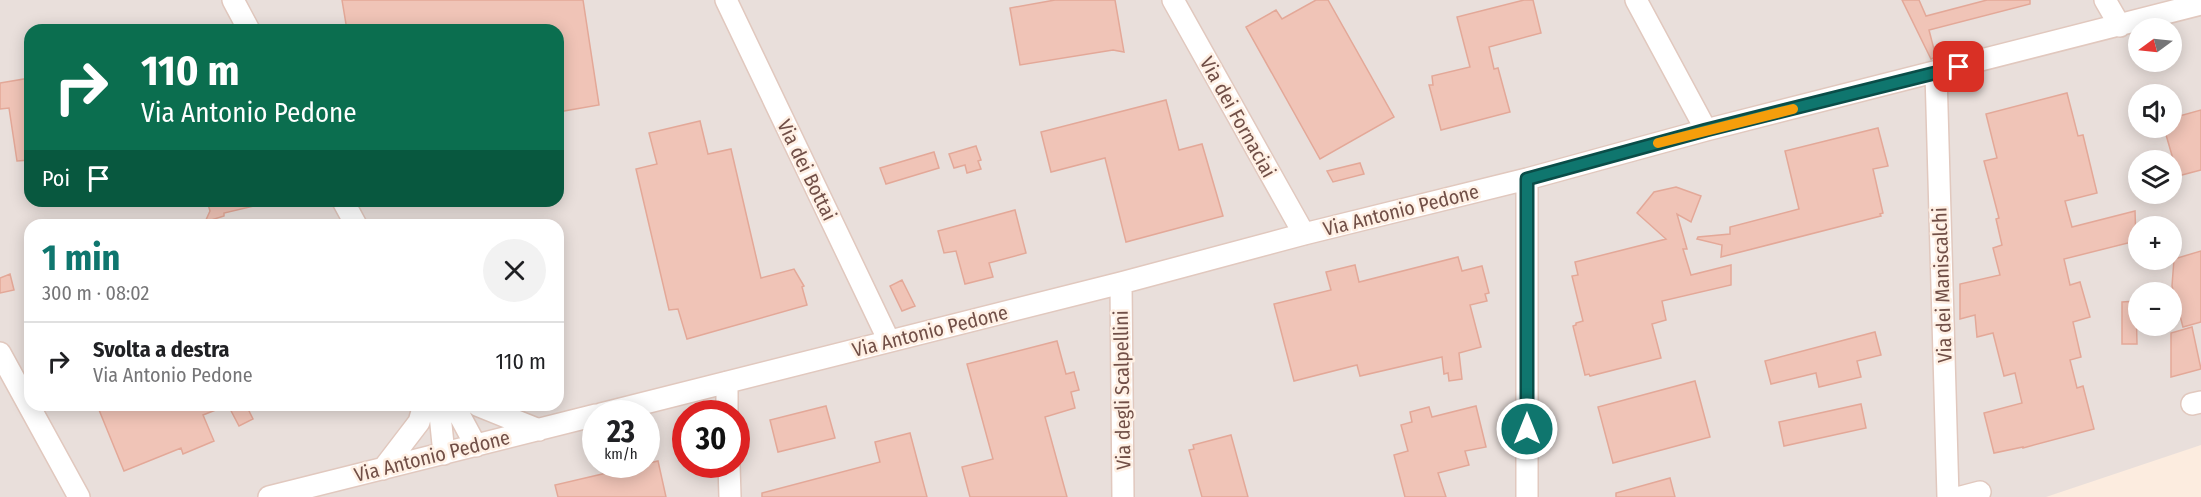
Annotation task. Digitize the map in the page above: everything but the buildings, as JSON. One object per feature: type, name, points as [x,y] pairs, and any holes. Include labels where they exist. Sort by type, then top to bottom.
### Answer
[{"type":"street","points":[[233,0],[246,24]]},
{"type":"street","name":"Via dei Bottai","points":[[726,0],[889,341]]},
{"type":"street","name":"Via dei Fornaciai","points":[[1173,0],[1304,234]]},
{"type":"street","points":[[1636,0],[1706,130]]},
{"type":"street","points":[[2105,0],[2120,26]]},
{"type":"street","name":"Via Antonio Pedone","points":[[656,400],[1527,179],[1706,130],[2201,4]]},
{"type":"street","name":"Via dei Maniscalchi","points":[[1936,73],[1948,497]]},
{"type":"street","points":[[1527,179],[1527,497]]},
{"type":"street","name":"Via degli Scalpellini","points":[[1121,283],[1124,497]]},
{"type":"street","points":[[0,353],[24,397]]},
{"type":"street","points":[[727,382],[727,400]]},
{"type":"street","points":[[32,411],[79,497]]},
{"type":"street","points":[[383,469],[419,422],[422,411]]},
{"type":"street","points":[[440,411],[444,453]]},
{"type":"street","points":[[457,411],[476,446]]},
{"type":"street","points":[[492,411],[539,430]]},
{"type":"street","name":"Via Antonio Pedone","points":[[269,497],[315,491],[383,469],[582,419]]},
{"type":"street","points":[[729,478],[730,497]]},
{"type":"shaded area","points":[[0,0],[2201,0],[2201,445],[2046,497],[0,497]]},
{"type":"slow traffic","points":[[1658,143],[1793,109]]},
{"type":"route","points":[[1527,429],[1527,179],[1706,130],[1959,67]]}]
